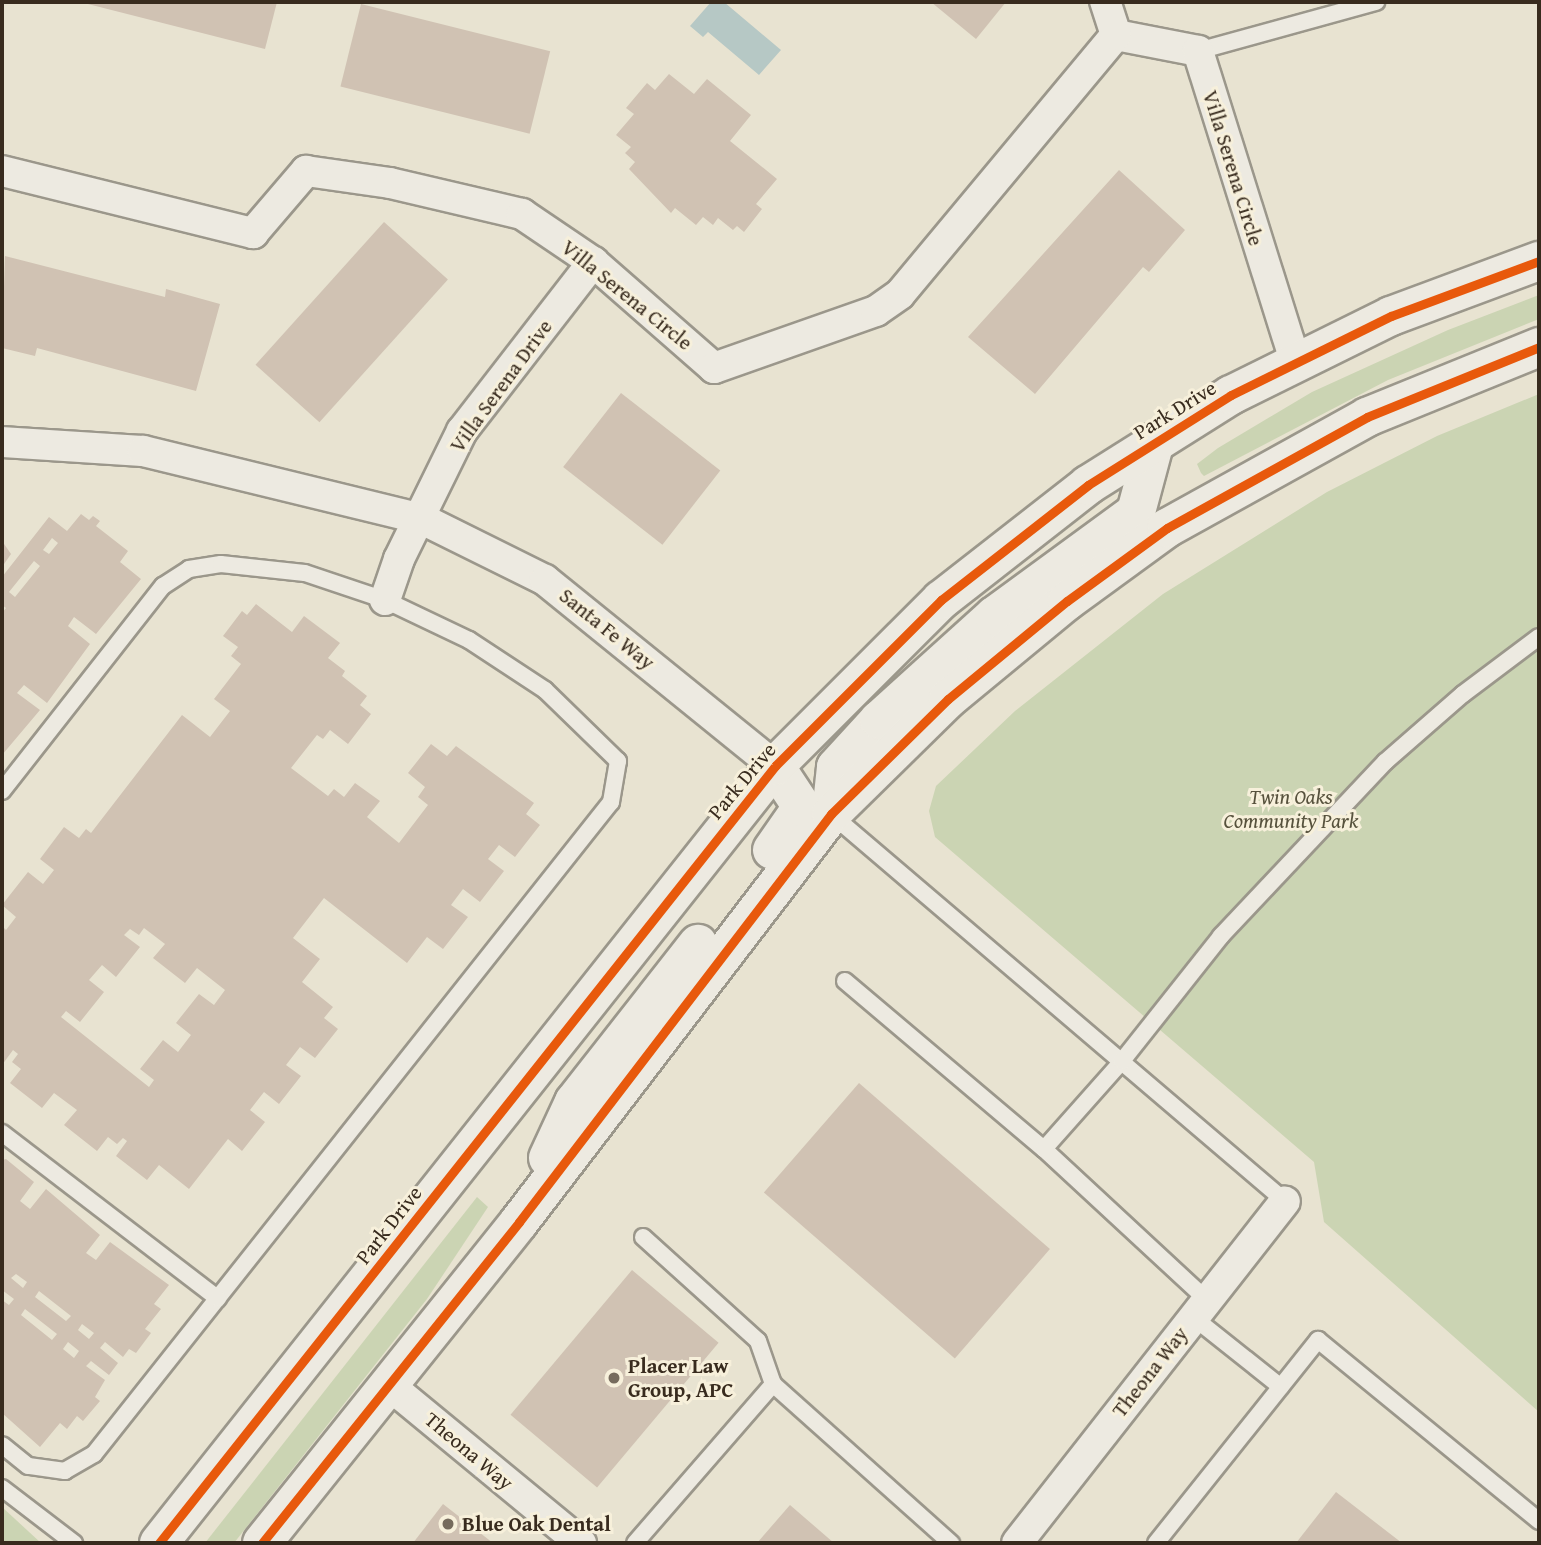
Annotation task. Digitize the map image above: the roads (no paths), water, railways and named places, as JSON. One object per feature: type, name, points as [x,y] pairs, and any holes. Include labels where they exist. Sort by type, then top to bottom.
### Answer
[{"type":"main road","name":"Park Drive","points":[[159,1543],[775,766],[941,600],[1046,517],[1155,442],[1231,396],[1391,316],[1539,261]]},
{"type":"main road","points":[[262,1543],[519,1222],[831,814],[948,699],[1067,601],[1167,528],[1367,417],[1539,347]]},
{"type":"main road","points":[[831,814],[836,767],[878,720],[994,616],[1136,512],[1155,442]]},
{"type":"main road","points":[[519,1222],[574,1102],[798,818],[802,807],[800,797],[775,766]]},
{"type":"street","points":[[1105,2],[1116,35],[1198,51]]},
{"type":"street","name":"Villa Serena Circle","points":[[2,171],[253,233],[306,172],[390,183],[522,214],[593,262],[714,368],[876,311],[900,293],[1116,35]]},
{"type":"street","name":"Villa Serena Circle","points":[[1198,51],[1296,365]]},
{"type":"street","name":"Villa Serena Drive","points":[[422,519],[462,431],[593,262]]},
{"type":"street","name":"Santa Fe Way","points":[[2,442],[143,452],[422,519],[545,580],[775,766]]},
{"type":"street","points":[[385,600],[400,559],[422,519]]},
{"type":"street","name":"Theona Way","points":[[1017,1543],[1285,1201]]},
{"type":"street","name":"Theona Way","points":[[389,1385],[581,1543]]},
{"type":"lane","points":[[1198,51],[1376,2]]},
{"type":"lane","points":[[2,791],[163,586],[189,569],[221,564],[305,573],[385,600],[469,640],[545,690],[618,761],[618,781],[611,802],[94,1454],[65,1471],[28,1466],[2,1445]]},
{"type":"lane","points":[[1044,1149],[1122,1061],[1221,936],[1385,762],[1463,694],[1539,637]]},
{"type":"lane","points":[[831,814],[1285,1201]]},
{"type":"lane","points":[[845,981],[1044,1149],[1280,1387]]},
{"type":"lane","points":[[2,1133],[218,1299]]},
{"type":"lane","points":[[643,1237],[758,1341],[773,1384],[951,1543]]},
{"type":"lane","points":[[1156,1543],[1318,1339],[1539,1521]]},
{"type":"lane","points":[[635,1543],[773,1384]]},
{"type":"lane","points":[[2,1488],[74,1543]]},
{"type":"place","name":"Placer Law Group, APC","points":[[614,1378]]},
{"type":"place","name":"Blue Oak Dental","points":[[448,1524]]},
{"type":"park label","name":"Twin Oaks Community Park","points":[[1291,809]]}]
